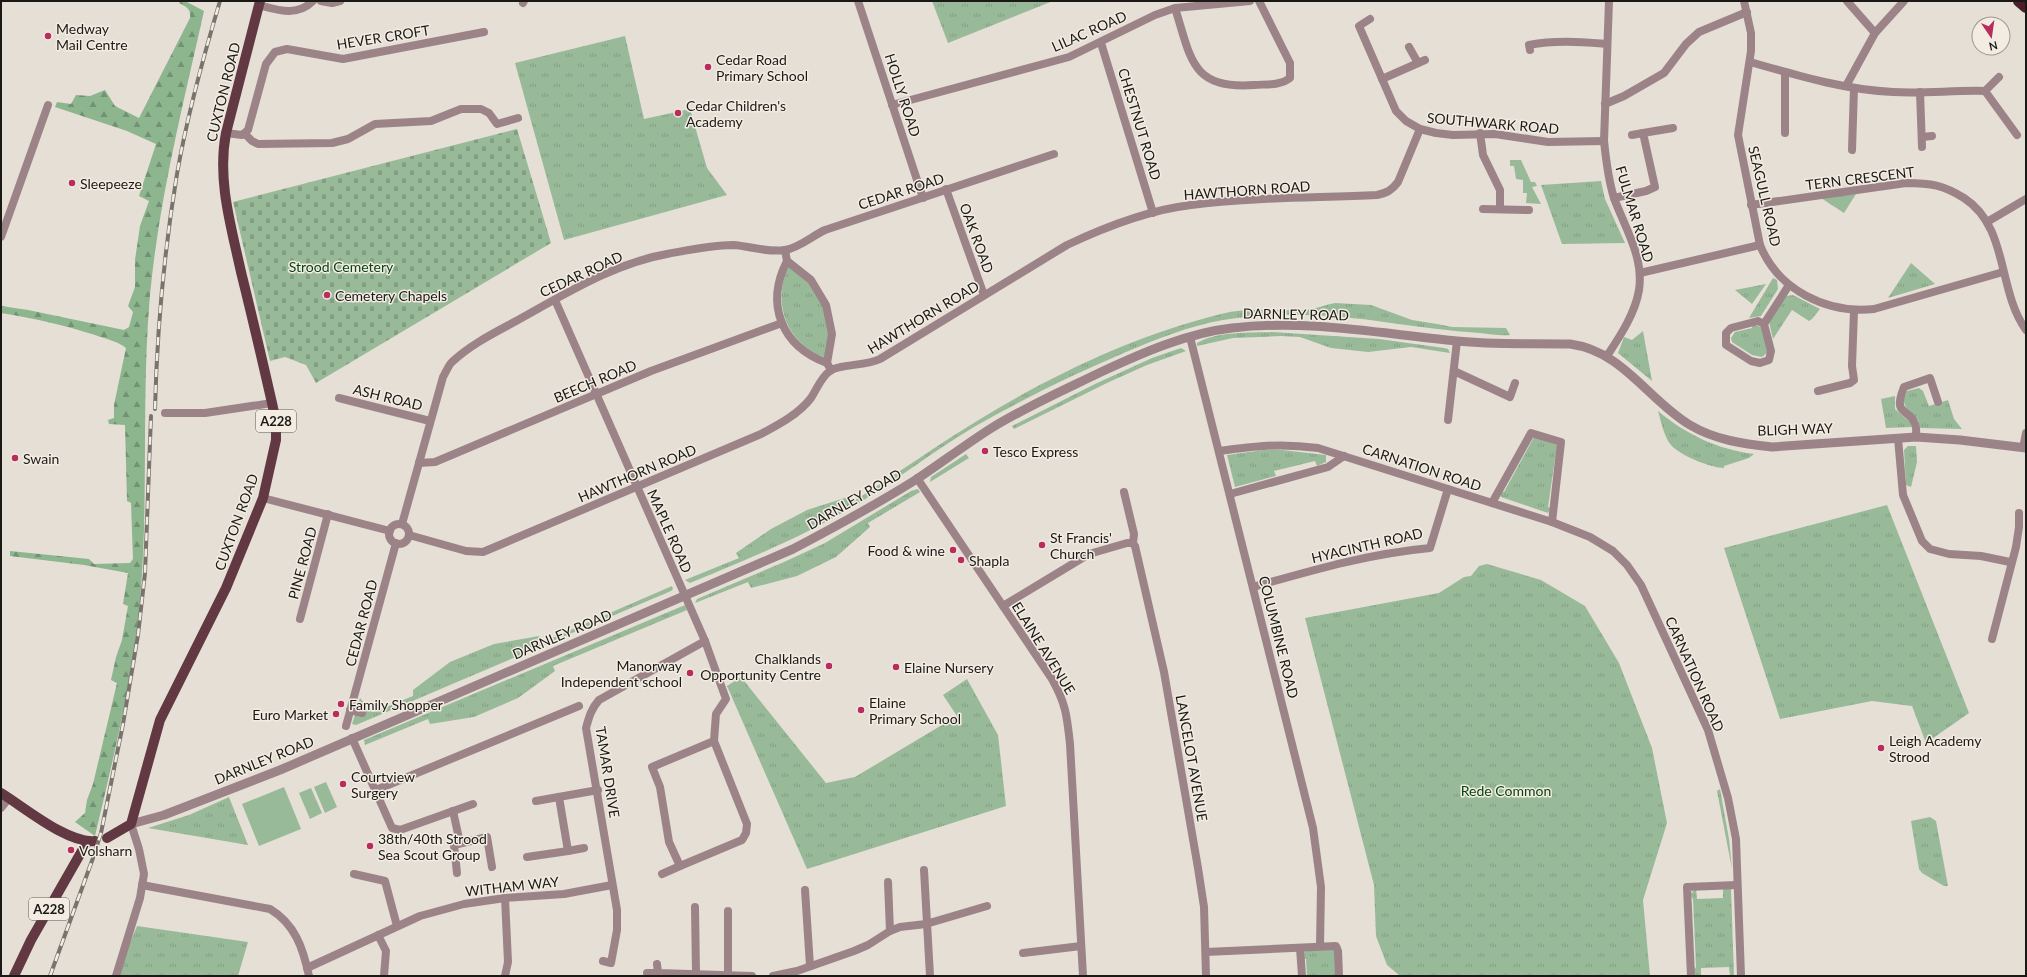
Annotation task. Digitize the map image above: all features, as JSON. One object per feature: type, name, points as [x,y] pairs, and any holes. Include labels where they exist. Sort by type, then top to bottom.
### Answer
[{"type":"highway","points":[[2019,1],[2026,7]]},
{"type":"main road","name":"CUXTON ROAD","points":[[131,824],[160,720],[226,588],[263,498],[276,440],[276,422],[231,226],[223,184],[222,153],[259,3]]},
{"type":"main road","name":"A228","points":[[5,796],[49,825],[91,842],[31,940],[14,976]]},
{"type":"main road","points":[[107,838],[131,824]]},
{"type":"street","points":[[259,3],[292,12],[303,9],[313,1]]},
{"type":"street","points":[[321,1],[340,1]]},
{"type":"street","name":"HOLLY ROAD","points":[[858,1],[923,198]]},
{"type":"street","name":"LILAC ROAD","points":[[892,104],[1069,57],[1101,43],[1155,15],[1175,8],[1250,1]]},
{"type":"street","points":[[1175,8],[1193,63],[1206,77],[1215,82],[1235,85],[1285,82],[1290,78],[1290,63],[1259,1]]},
{"type":"street","name":"FULMAR ROAD","points":[[1607,356],[1634,307],[1639,290],[1640,273],[1635,249],[1614,198],[1607,172],[1604,141],[1609,1]]},
{"type":"street","name":"SEAGULL ROAD","points":[[1744,1],[1751,33],[1750,62],[1738,135],[1760,245],[1770,264],[1789,285],[1824,304],[1854,311],[1874,309],[2003,272]]},
{"type":"street","points":[[1847,1],[1875,33]]},
{"type":"street","points":[[1852,150],[1850,87],[1875,33],[1904,1]]},
{"type":"street","points":[[1605,104],[1624,96],[1664,73],[1686,44],[1699,32],[1747,12]]},
{"type":"street","name":"SOUTHWARK ROAD","points":[[1370,19],[1359,26],[1396,111],[1406,121],[1420,129],[1453,135],[1480,133],[1495,134],[1548,142],[1604,141]]},
{"type":"street","name":"HEVER CROFT","points":[[245,134],[266,64],[274,52],[287,49],[343,60],[484,32]]},
{"type":"street","points":[[1530,50],[1529,45],[1545,42],[1607,44]]},
{"type":"street","name":"CHESTNUT ROAD","points":[[1101,43],[1153,213]]},
{"type":"street","points":[[1382,79],[1422,62],[1409,47]]},
{"type":"street","points":[[1750,62],[1785,72],[1850,87],[1893,92],[1985,91],[1999,78]]},
{"type":"street","points":[[1785,72],[1785,133]]},
{"type":"street","points":[[1985,91],[2017,135]]},
{"type":"street","points":[[1920,92],[1922,147]]},
{"type":"street","points":[[1,237],[48,105]]},
{"type":"street","points":[[226,133],[236,136],[245,134],[252,141],[258,144],[324,144],[345,140],[375,124],[431,121],[462,109],[481,108],[489,113],[497,124],[518,118]]},
{"type":"street","points":[[1632,135],[1673,128]]},
{"type":"street","name":"HAWTHORN ROAD","points":[[409,535],[466,551],[483,552],[761,434],[780,424],[810,399],[825,376],[829,366],[871,364],[984,295],[1096,231],[1153,213],[1190,205],[1248,200],[1377,195],[1385,193],[1392,190],[1398,182],[1420,129]]},
{"type":"street","points":[[1480,133],[1483,155],[1500,190],[1500,209]]},
{"type":"street","points":[[1614,198],[1646,191],[1655,187],[1643,133]]},
{"type":"street","points":[[1922,137],[1932,136]]},
{"type":"street","name":"CEDAR ROAD","points":[[402,524],[443,377],[451,363],[486,337],[612,271],[665,254],[733,245],[785,250],[796,247],[825,230],[1054,154]]},
{"type":"street","name":"TERN CRESCENT","points":[[1751,205],[1906,183],[1929,184],[1945,187],[1967,200],[1987,222],[1994,237],[2003,272],[2019,321],[2026,330]]},
{"type":"street","name":"OAK ROAD","points":[[946,189],[984,295]]},
{"type":"street","points":[[1987,222],[2026,199]]},
{"type":"street","points":[[1483,209],[1529,210]]},
{"type":"street","points":[[1640,273],[1760,245]]},
{"type":"street","points":[[785,250],[788,262],[811,280],[826,305],[832,334],[829,366],[800,348],[788,334],[782,323],[777,298],[782,273],[788,262]]},
{"type":"street","points":[[1764,324],[1758,321],[1731,328],[1726,333],[1726,345],[1751,361],[1760,363],[1769,360],[1771,351],[1764,324],[1789,285]]},
{"type":"street","name":"MAPLE ROAD","points":[[555,300],[705,641],[726,699],[716,714],[714,741]]},
{"type":"street","points":[[1818,391],[1850,383],[1854,380],[1852,355],[1854,311]]},
{"type":"street","name":"BEECH ROAD","points":[[419,463],[435,462],[651,371],[782,323]]},
{"type":"street","name":"DARNLEY ROAD","points":[[131,824],[164,815],[194,804],[793,549],[840,524],[917,478],[1022,410],[1131,358],[1190,337],[1238,327],[1262,325],[1320,326],[1374,330],[1457,341],[1570,344],[1588,347],[1607,356]]},
{"type":"street","name":"COLUMBINE ROAD","points":[[1190,337],[1313,828],[1321,887],[1320,946]]},
{"type":"street","points":[[1448,420],[1457,341]]},
{"type":"street","name":"BLIGH WAY","points":[[1607,356],[1690,424],[1710,435],[1749,445],[1772,447],[1916,437],[1960,440],[2025,448]]},
{"type":"street","points":[[1454,371],[1510,397],[1515,383]]},
{"type":"street","points":[[1916,437],[1915,424],[1900,406],[1899,399],[1904,387],[1930,378],[1938,402]]},
{"type":"street","name":"ASH ROAD","points":[[339,398],[430,421]]},
{"type":"street","points":[[165,413],[204,412],[272,403]]},
{"type":"street","name":"CARNATION ROAD","points":[[1492,503],[1531,433],[1561,442],[1552,522]]},
{"type":"street","points":[[2025,448],[2026,433]]},
{"type":"street","points":[[1898,438],[1903,495],[1922,541],[1930,549],[1949,554],[1981,556],[2010,562]]},
{"type":"street","name":"CARNATION ROAD","points":[[1218,451],[1259,445],[1289,444],[1318,448],[1552,522],[1590,537],[1613,551],[1627,565],[1641,585],[1708,730],[1719,764],[1728,798],[1736,839],[1741,976]]},
{"type":"street","name":"CARNATION ROAD","points":[[1230,494],[1328,467],[1344,456]]},
{"type":"street","name":"ELAINE AVENUE","points":[[917,478],[1052,679],[1066,708],[1083,976]]},
{"type":"street","name":"HYACINTH ROAD","points":[[1253,587],[1356,558],[1397,551],[1430,548],[1448,489]]},
{"type":"street","name":"LANCELOT AVENUE","points":[[1124,492],[1134,534],[1134,545],[1170,703],[1202,893],[1206,976]]},
{"type":"street","points":[[263,498],[390,531]]},
{"type":"street","points":[[1992,639],[2019,527],[2019,513]]},
{"type":"street","name":"PINE ROAD","points":[[300,619],[328,514]]},
{"type":"street","points":[[402,524],[406,527],[409,535],[406,541],[396,543],[390,537],[390,531],[393,526],[402,524]]},
{"type":"street","name":"CEDAR ROAD","points":[[346,726],[396,543]]},
{"type":"street","points":[[1003,606],[1092,552],[1122,544],[1134,545]]},
{"type":"street","name":"TAMAR DRIVE","points":[[603,961],[611,963],[617,930],[617,910],[598,790],[586,728],[592,707],[599,700],[612,692],[705,641]]},
{"type":"street","points":[[376,790],[579,706]]},
{"type":"street","points":[[350,710],[362,713]]},
{"type":"street","points":[[352,738],[392,828],[400,830],[473,804]]},
{"type":"street","points":[[662,874],[742,840],[746,833],[746,824],[714,741],[652,766],[660,787],[669,842],[680,866]]},
{"type":"street","points":[[536,801],[598,790]]},
{"type":"street","points":[[1,808],[5,796]]},
{"type":"street","points":[[559,797],[568,851]]},
{"type":"street","points":[[453,811],[460,843]]},
{"type":"street","points":[[116,976],[144,874],[131,824]]},
{"type":"street","points":[[457,873],[454,845],[487,836],[492,867]]},
{"type":"street","points":[[527,858],[584,848]]},
{"type":"street","points":[[924,870],[930,976]]},
{"type":"street","points":[[354,874],[385,881],[396,926]]},
{"type":"street","points":[[888,882],[890,931]]},
{"type":"street","points":[[142,885],[151,888],[258,906],[270,910],[287,922],[293,929],[299,941],[308,972]]},
{"type":"street","name":"WITHAM WAY","points":[[308,972],[396,926],[420,916],[464,904],[504,898],[564,894],[612,885]]},
{"type":"street","points":[[1691,976],[1686,886],[1737,885]]},
{"type":"street","points":[[805,890],[810,966]]},
{"type":"street","points":[[504,898],[508,962],[505,976]]},
{"type":"street","points":[[773,976],[797,971],[868,945],[890,931],[910,925],[926,924],[987,906]]},
{"type":"street","points":[[695,907],[696,974]]},
{"type":"street","points":[[728,911],[728,975]]},
{"type":"street","points":[[378,935],[386,951],[384,976]]},
{"type":"street","points":[[1023,952],[1081,946]]},
{"type":"street","points":[[1206,952],[1336,946],[1340,976]]},
{"type":"street","points":[[1300,948],[1302,976]]},
{"type":"street","points":[[657,964],[658,973]]},
{"type":"street","points":[[647,973],[752,976]]},
{"type":"green space","points":[[180,1],[185,1],[204,11],[172,152],[154,259],[147,333],[143,563],[137,631],[133,660],[115,749],[95,836],[75,822],[85,813],[117,683],[111,680],[116,657],[122,640],[128,606],[123,604],[128,573],[84,565],[10,556],[10,551],[89,559],[94,564],[130,563],[133,559],[131,503],[127,501],[125,425],[109,424],[108,420],[114,418],[114,405],[126,348],[111,340],[72,328],[1,313],[1,306],[28,310],[124,330],[129,327],[133,312],[128,306],[135,287],[135,260],[140,226],[149,201],[139,196],[156,144],[127,131],[55,107],[57,102],[71,104],[76,95],[90,96],[105,90],[115,106],[139,118],[190,18],[189,10],[179,3]]},
{"type":"green space","points":[[932,1],[1053,1],[948,43]]},
{"type":"green space","points":[[625,36],[644,119],[690,109],[707,168],[727,195],[564,240],[515,63]]},
{"type":"green space","name":"Strood Cemetery","points":[[517,129],[551,243],[316,383],[306,365],[285,357],[270,361],[233,202]]},
{"type":"green space","points":[[1510,160],[1521,160],[1531,182],[1535,182],[1537,186],[1532,187],[1541,204],[1526,203],[1527,193],[1523,193],[1523,180],[1516,179],[1514,166],[1510,166]]},
{"type":"green space","points":[[1601,181],[1605,199],[1625,243],[1562,244],[1541,185]]},
{"type":"green space","points":[[1856,194],[1844,213],[1821,198]]},
{"type":"green space","points":[[1911,263],[1935,284],[1888,298]]},
{"type":"green space","points":[[789,265],[809,281],[824,306],[829,334],[826,358],[812,352],[801,343],[792,332],[786,320],[782,307],[782,293],[784,279]]},
{"type":"green space","points":[[1773,278],[1777,280],[1778,289],[1761,316],[1749,318]]},
{"type":"green space","points":[[1766,284],[1752,304],[1735,290]]},
{"type":"green space","points":[[1793,295],[1820,309],[1809,321],[1792,310],[1773,339],[1769,322],[1786,296]]},
{"type":"green space","points":[[1335,303],[1371,305],[1412,320],[1452,327],[1506,328],[1510,335],[1447,330],[1350,318],[1307,315],[1244,317],[1223,320],[1186,329],[1149,342],[1107,360],[1049,387],[1011,407],[959,436],[874,494],[818,526],[690,583],[685,580],[739,558],[736,553],[771,529],[807,510],[851,496],[854,500],[857,499],[962,430],[1005,404],[1064,372],[1095,358],[1157,333],[1221,314],[1252,310],[1305,310]]},
{"type":"green space","points":[[1755,325],[1763,328],[1768,352],[1762,357],[1752,355],[1732,342],[1731,338],[1735,332],[1752,328],[1752,326]]},
{"type":"green space","points":[[1643,331],[1652,381],[1618,353],[1624,337],[1632,340]]},
{"type":"green space","points":[[1272,332],[1379,339],[1444,348],[1448,349],[1450,353],[1411,347],[1368,352],[1331,348],[1300,337],[1281,336],[1233,338],[1197,346],[1197,343],[1214,336]]},
{"type":"green space","points":[[1181,348],[1186,351],[1147,365],[1109,382],[1014,429],[1012,426],[1095,384],[1152,358]]},
{"type":"green space","points":[[1919,388],[1923,391],[1929,406],[1948,400],[1954,419],[1962,429],[1920,428],[1918,420],[1907,410],[1903,400],[1907,391]]},
{"type":"green space","points":[[1895,396],[1895,409],[1911,423],[1912,427],[1886,428],[1881,399]]},
{"type":"green space","points":[[1658,411],[1669,420],[1703,440],[1727,449],[1754,454],[1749,458],[1724,466],[1724,468],[1711,466],[1696,460],[1681,453],[1671,445],[1665,433]]},
{"type":"green space","points":[[1534,437],[1557,445],[1548,507],[1551,508],[1548,513],[1501,497],[1501,491],[1504,492]]},
{"type":"green space","points":[[1908,446],[1916,446],[1917,462],[1911,487],[1906,485],[1904,450]]},
{"type":"green space","points":[[1264,450],[1282,450],[1326,455],[1326,462],[1317,466],[1315,461],[1274,471],[1276,476],[1235,487],[1227,455]]},
{"type":"green space","points":[[966,454],[969,458],[930,482],[931,477]]},
{"type":"green space","points":[[918,489],[920,492],[868,523],[870,527],[836,557],[797,576],[751,588],[748,582],[695,603],[697,599],[825,543],[911,491]]},
{"type":"green space","points":[[1887,505],[1969,713],[1926,743],[1912,706],[1872,701],[1780,719],[1724,548]]},
{"type":"green space","name":"Rede Common","points":[[1487,564],[1541,580],[1585,606],[1619,663],[1652,748],[1667,823],[1643,900],[1650,976],[1400,976],[1387,965],[1376,936],[1374,885],[1305,618],[1439,593],[1464,577],[1471,576],[1479,566]]},
{"type":"green space","points":[[672,586],[673,589],[671,591],[356,725],[352,724],[355,715],[362,714],[365,709],[358,705],[360,698],[372,712],[377,711],[413,696],[413,690],[450,662],[494,644],[539,636],[543,642]]},
{"type":"green space","points":[[685,605],[687,610],[553,666],[555,671],[518,698],[474,717],[430,724],[428,719],[365,745],[364,740]]},
{"type":"green space","points":[[741,677],[826,783],[855,777],[957,716],[943,695],[967,679],[998,735],[1006,806],[807,869],[727,686]]},
{"type":"green space","points":[[326,782],[337,807],[325,813],[314,787]]},
{"type":"green space","points":[[284,787],[301,829],[259,846],[242,804]]},
{"type":"green space","points":[[311,788],[322,813],[310,819],[299,793]]},
{"type":"green space","points":[[1720,789],[1729,839],[1732,869],[1717,791]]},
{"type":"green space","points":[[229,797],[248,845],[148,828],[189,815]]},
{"type":"green space","points":[[1930,817],[1936,821],[1948,886],[1944,886],[1922,873],[1919,869],[1911,821]]},
{"type":"green space","points":[[1696,888],[1697,899],[1723,898],[1723,888],[1731,889],[1734,976],[1730,976],[1729,967],[1701,968],[1701,976],[1696,976],[1693,971],[1696,967],[1693,899],[1690,895]]},
{"type":"green space","points":[[137,926],[248,942],[238,976],[116,976]]},
{"type":"green space","points":[[1335,949],[1337,976],[1307,976],[1306,959],[1303,959],[1305,950]]},
{"type":"railway","points":[[155,409],[157,350],[162,291],[168,233],[177,174],[196,87],[220,1]]},
{"type":"railway","points":[[50,976],[101,833],[123,724],[138,635],[145,573],[151,416]]},
{"type":"place","name":"Medway Mail Centre","points":[[48,36]]},
{"type":"place","name":"Cedar Road Primary School","points":[[708,67]]},
{"type":"place","name":"Cedar Children's Academy","points":[[678,113]]},
{"type":"place","name":"Sleepeeze","points":[[72,183]]},
{"type":"place","name":"Cemetery Chapels","points":[[327,295]]},
{"type":"place","name":"Tesco Express","points":[[985,451]]},
{"type":"place","name":"Swain","points":[[15,458]]},
{"type":"place","name":"St Francis' Church","points":[[1042,545]]},
{"type":"place","name":"Food & wine","points":[[953,550]]},
{"type":"place","name":"Shapla","points":[[961,560]]},
{"type":"place","name":"Chalklands Opportunity Centre","points":[[829,666]]},
{"type":"place","name":"Elaine Nursery","points":[[896,667]]},
{"type":"place","name":"Manorway Independent school","points":[[690,673]]},
{"type":"place","name":"Family Shopper","points":[[341,704]]},
{"type":"place","name":"Elaine Primary School","points":[[861,710]]},
{"type":"place","name":"Euro Market","points":[[336,714]]},
{"type":"place","name":"Leigh Academy Strood","points":[[1881,748]]},
{"type":"place","name":"Courtview Surgery","points":[[343,784]]},
{"type":"place","name":"38th/40th Strood Sea Scout Group","points":[[370,846]]},
{"type":"place","name":"Volsharn","points":[[71,850]]}]
